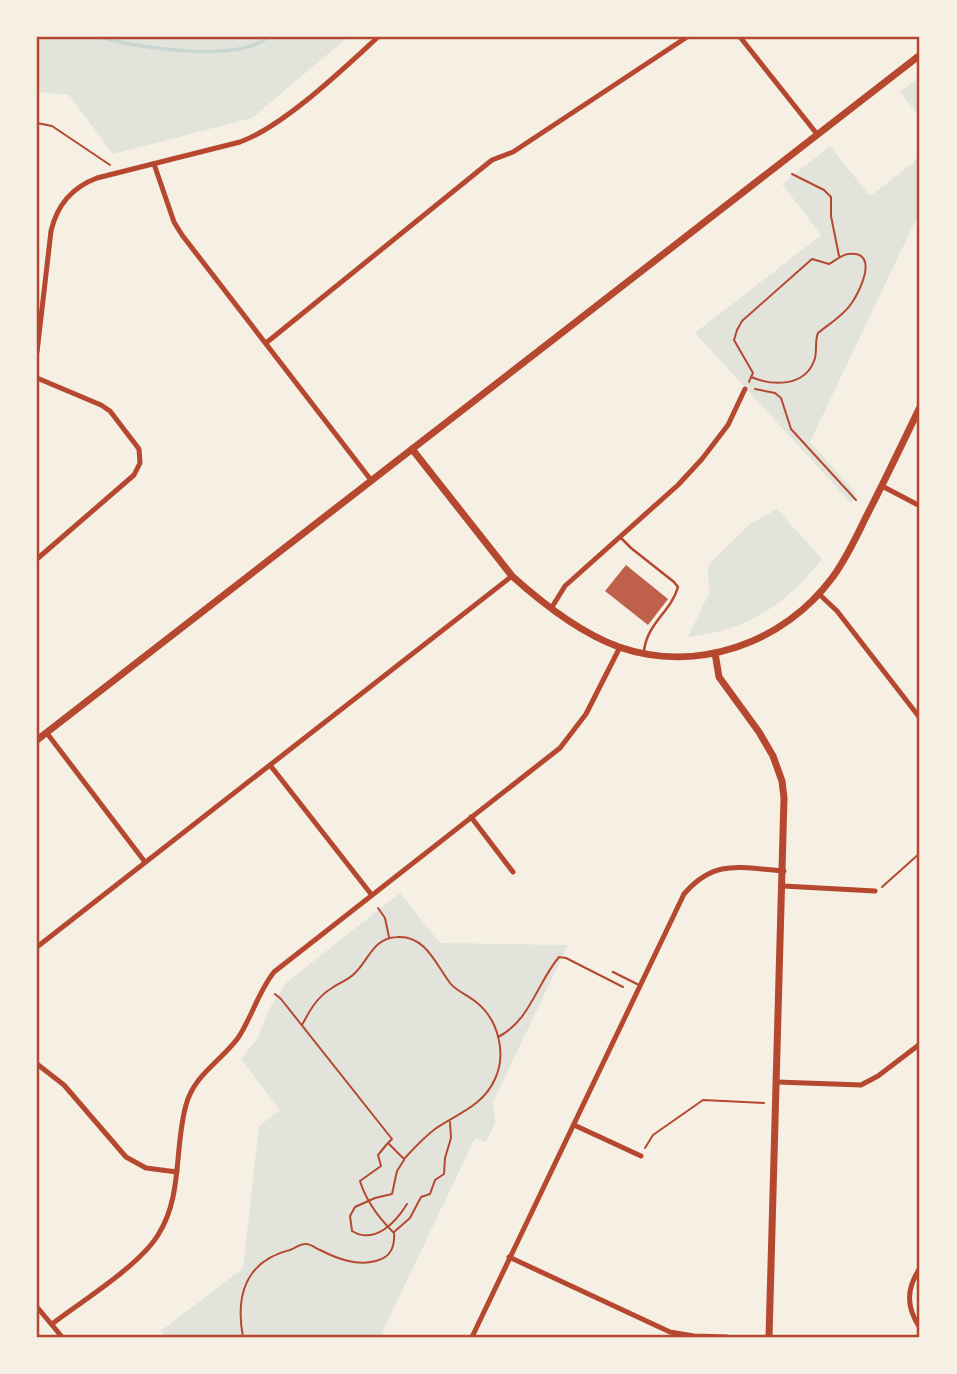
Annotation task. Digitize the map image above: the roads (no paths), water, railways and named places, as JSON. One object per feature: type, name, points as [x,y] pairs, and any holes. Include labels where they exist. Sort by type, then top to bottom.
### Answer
[{"type":"street","points":[[37,352],[51,231],[65,200],[83,185],[119,172],[240,142],[259,134],[326,83],[378,37]]},
{"type":"street","points":[[266,343],[492,160],[513,152],[687,37]]},
{"type":"street","points":[[740,37],[817,134]]},
{"type":"street","points":[[37,740],[920,55]]},
{"type":"street","points":[[154,164],[177,229],[371,480]]},
{"type":"street","points":[[37,379],[110,411],[136,443],[141,460],[134,475],[37,559]]},
{"type":"street","points":[[552,607],[565,586],[702,459],[728,425],[745,389]]},
{"type":"street","points":[[412,449],[512,576],[552,607],[595,636],[620,647],[693,656],[750,643],[790,620],[819,594],[845,558],[920,407]]},
{"type":"street","points":[[141,460],[151,461]]},
{"type":"street","points":[[882,486],[920,506]]},
{"type":"street","points":[[37,947],[512,576]]},
{"type":"street","points":[[819,594],[837,611],[920,718]]},
{"type":"street","points":[[51,1324],[150,1247],[170,1213],[185,1107],[197,1080],[237,1038],[274,972],[568,740],[586,714],[620,647]]},
{"type":"street","points":[[715,653],[719,677],[773,756],[785,798],[769,1337]]},
{"type":"street","points":[[47,732],[145,862]]},
{"type":"street","points":[[270,765],[371,894]]},
{"type":"street","points":[[471,817],[513,872]]},
{"type":"street","points":[[472,1337],[684,894],[703,875],[724,868],[784,871]]},
{"type":"street","points":[[783,886],[875,891]]},
{"type":"street","points":[[777,1082],[861,1084],[878,1076],[920,1044]]},
{"type":"street","points":[[37,1064],[64,1084],[126,1157],[146,1168],[177,1172]]},
{"type":"street","points":[[574,1125],[641,1157]]},
{"type":"street","points":[[509,1257],[658,1328],[694,1336],[727,1337]]},
{"type":"street","points":[[920,1268],[909,1298],[912,1313],[920,1328]]},
{"type":"street","points":[[37,1307],[61,1337]]},
{"type":"street","points":[[654,1337],[658,1328]]},
{"type":"lane","points":[[620,537],[678,587],[646,636],[644,652]]},
{"type":"lane","points":[[613,972],[639,985]]},
{"type":"waterway","points":[[100,37],[186,51],[234,50],[253,45],[268,37]]}]
